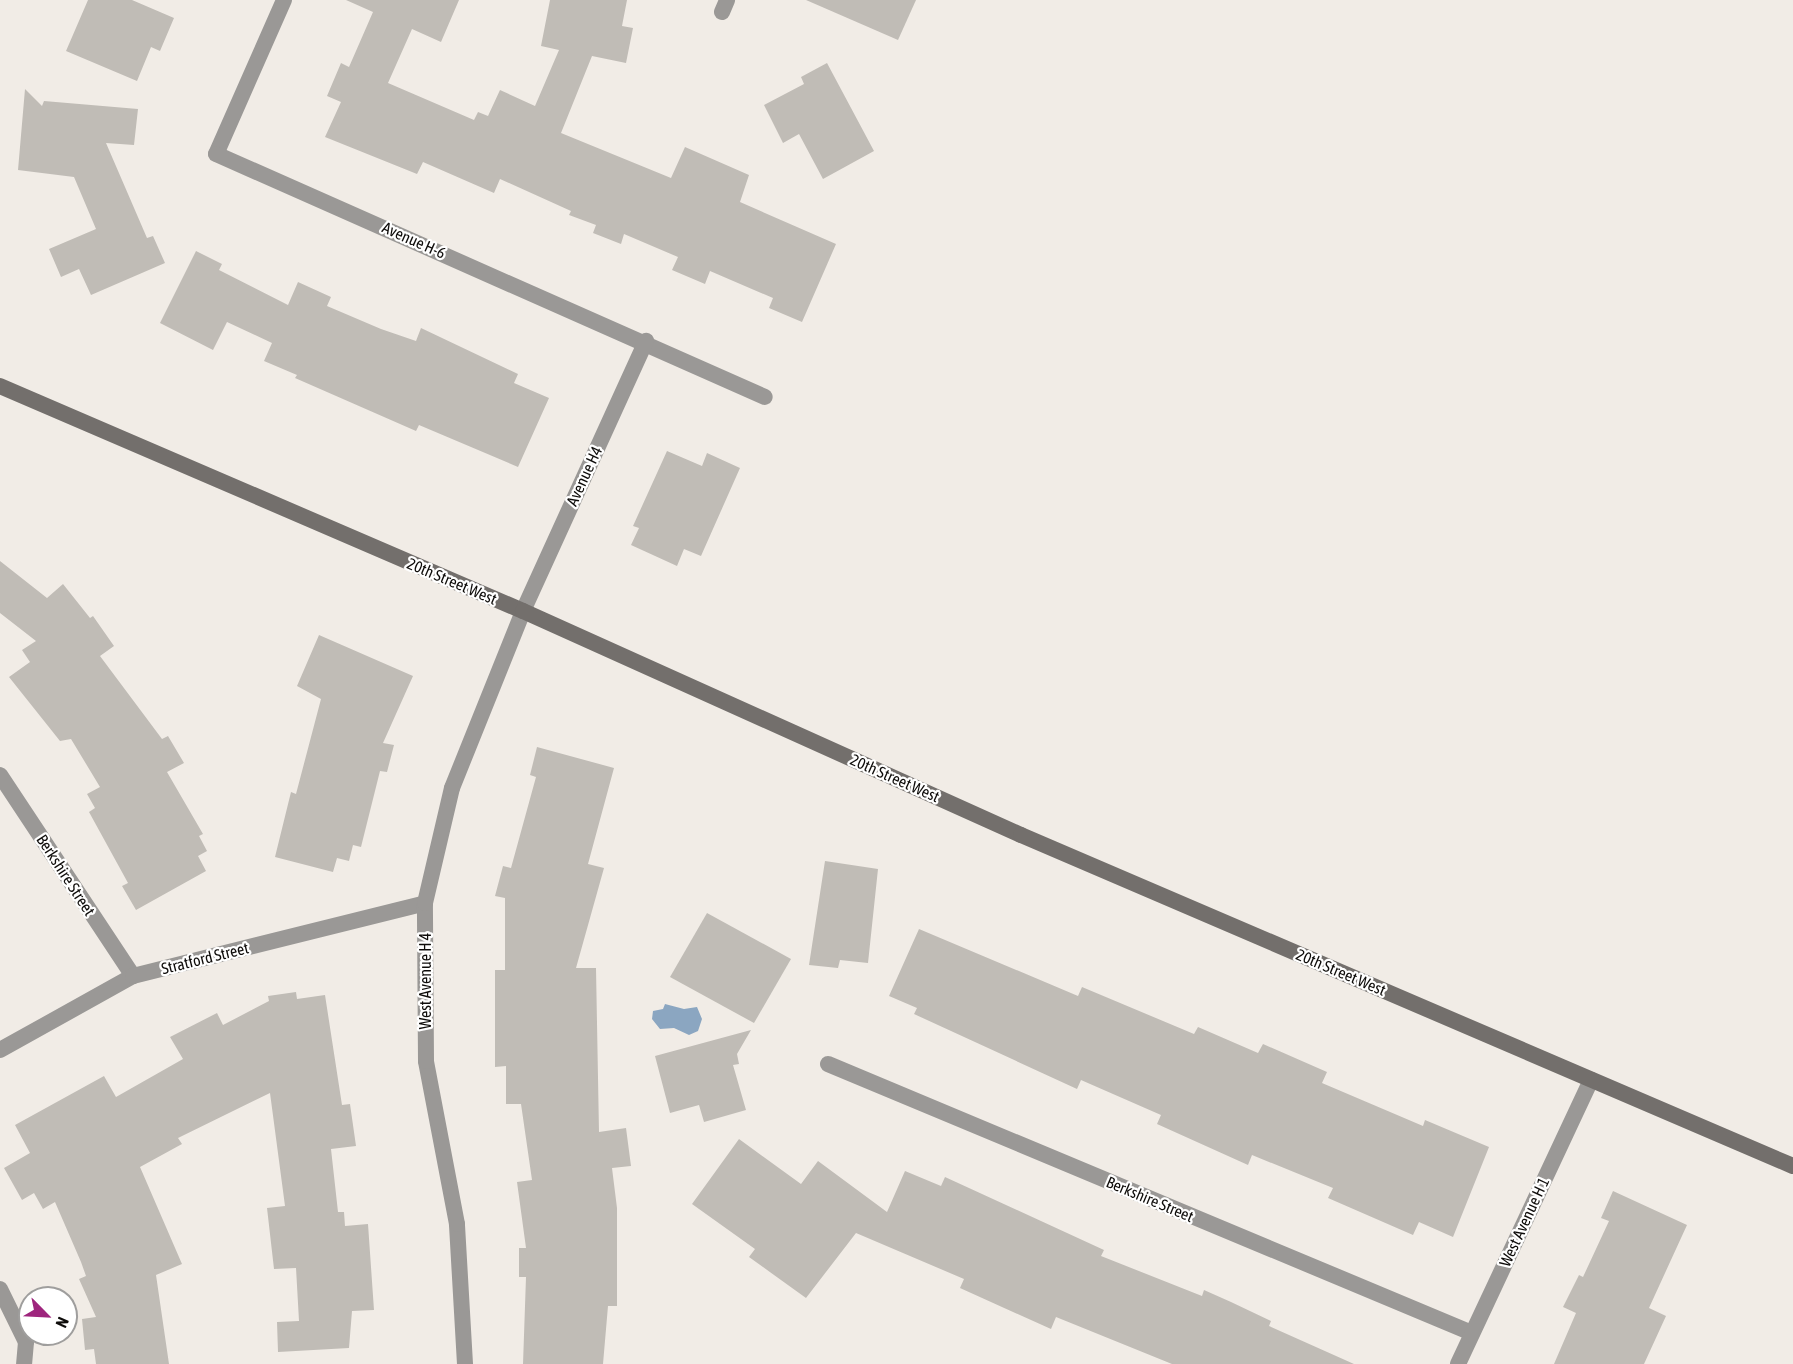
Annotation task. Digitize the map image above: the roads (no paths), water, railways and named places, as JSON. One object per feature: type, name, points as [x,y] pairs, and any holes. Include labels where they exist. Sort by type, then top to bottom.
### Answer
[{"type":"main road","name":"20th Street West","points":[[0,386],[523,611],[1010,830],[1793,1166]]},
{"type":"street","name":"Avenue H-6","points":[[284,0],[216,154],[646,341],[765,397]]},
{"type":"street","name":"Avenue H4","points":[[523,611],[646,341]]},
{"type":"street","name":"West Avenue H 4","points":[[465,1364],[457,1224],[426,1061],[425,903],[452,788],[523,611]]},
{"type":"street","name":"Berkshire Street","points":[[0,775],[133,976]]},
{"type":"street","name":"Stratford Street","points":[[0,1050],[133,976],[425,903]]},
{"type":"street","name":"Berkshire Street","points":[[828,1064],[1472,1333]]},
{"type":"street","name":"West Avenue H 1","points":[[1458,1364],[1591,1080]]},
{"type":"street","points":[[0,1289],[26,1342],[24,1364]]},
{"type":"water","points":[[665,1004],[684,1009],[697,1007],[702,1019],[698,1031],[689,1035],[674,1028],[660,1029],[652,1019],[653,1011],[663,1009]]}]
